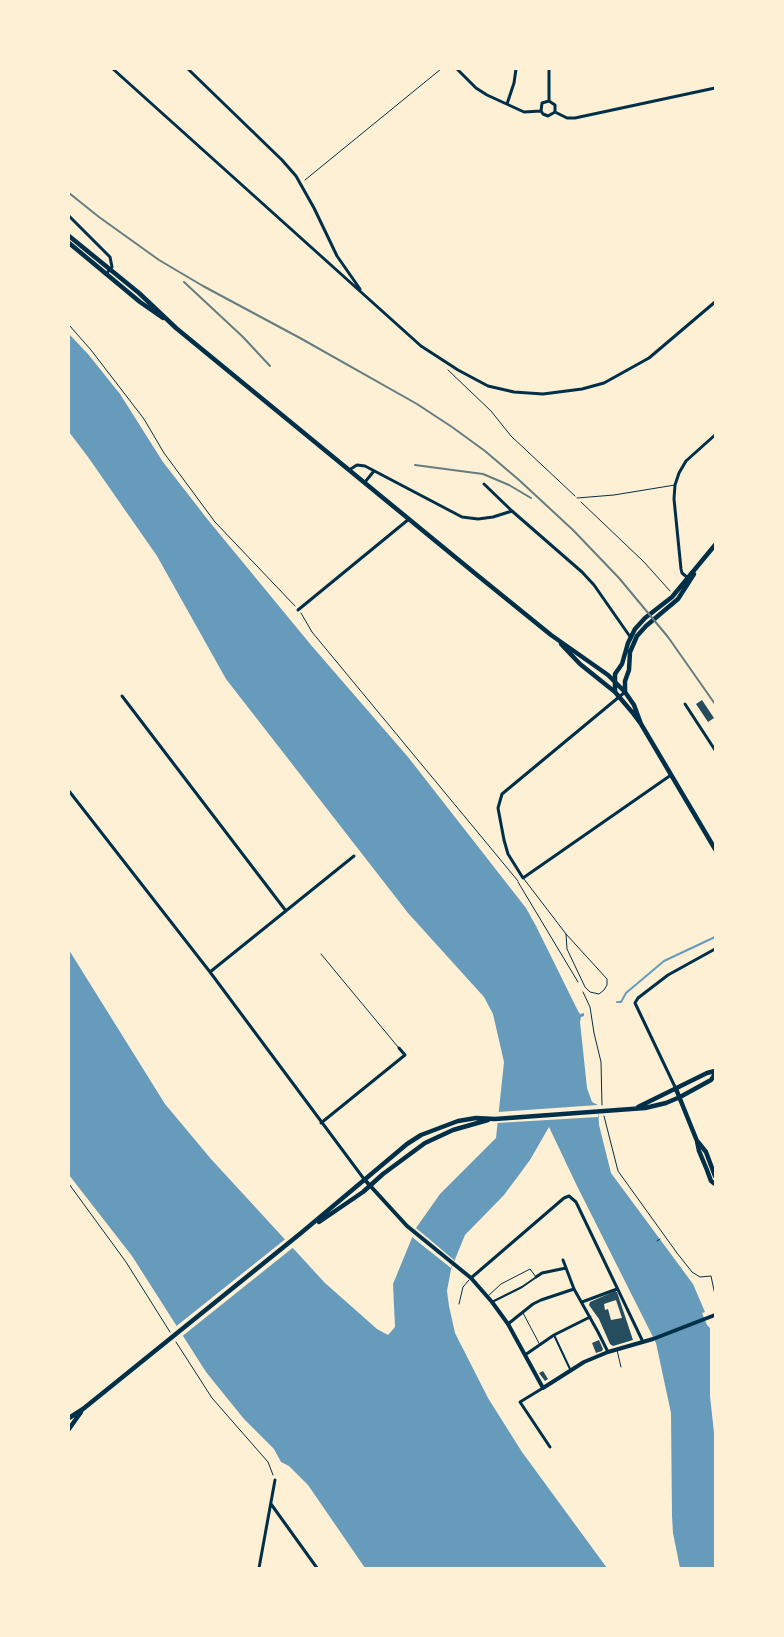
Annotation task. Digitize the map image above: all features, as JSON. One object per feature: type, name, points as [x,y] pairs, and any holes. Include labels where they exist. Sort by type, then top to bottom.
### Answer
[{"type":"main road","points":[[69,236],[140,302],[176,328],[551,635],[608,675],[625,692],[634,705],[641,724]]},
{"type":"main road","points":[[69,243],[108,272]]},
{"type":"main road","points":[[614,692],[615,674],[622,664],[637,625],[670,600],[689,580],[715,545]]},
{"type":"main road","points":[[551,635],[580,664],[620,697],[641,724],[715,849]]},
{"type":"main road","points":[[625,692],[632,639]]},
{"type":"main road","points":[[608,675],[615,674]]},
{"type":"main road","points":[[608,687],[625,681]]},
{"type":"main road","points":[[638,1107],[707,1073],[715,1072]]},
{"type":"main road","points":[[69,1418],[158,1349],[407,1144],[438,1128],[458,1121],[476,1118],[495,1119],[638,1107],[645,1108],[680,1097],[711,1080],[715,1072]]},
{"type":"main road","points":[[676,1089],[697,1141],[705,1151],[712,1170],[711,1181],[715,1184]]},
{"type":"main road","points":[[301,1233],[370,1186],[406,1157],[437,1137],[453,1130],[495,1119]]},
{"type":"main road","points":[[69,1429],[83,1409]]},
{"type":"street","points":[[113,69],[421,346],[458,370],[488,386],[530,394],[558,393],[604,383],[649,358],[715,302]]},
{"type":"street","points":[[188,69],[282,160],[300,184],[338,256],[364,294]]},
{"type":"street","points":[[457,69],[476,88],[524,112],[541,111],[546,116],[555,112]]},
{"type":"street","points":[[507,104],[514,83],[516,69]]},
{"type":"street","points":[[548,69],[549,101]]},
{"type":"street","points":[[555,112],[567,118],[575,118],[715,88]]},
{"type":"street","points":[[541,111],[542,103],[549,101],[555,105],[555,112]]},
{"type":"street","points":[[69,216],[110,257],[112,264],[108,272]]},
{"type":"street","points":[[689,580],[682,573],[681,569],[674,499],[675,485],[679,472],[686,461],[715,435]]},
{"type":"street","points":[[349,470],[360,465],[462,517],[478,519],[512,511]]},
{"type":"street","points":[[365,482],[374,471]]},
{"type":"street","points":[[484,484],[582,572],[594,585],[632,639]]},
{"type":"street","points":[[298,610],[409,519]]},
{"type":"street","points":[[625,692],[502,794],[498,808],[508,854],[523,878],[671,775]]},
{"type":"street","points":[[122,696],[286,911]]},
{"type":"street","points":[[685,704],[715,750]]},
{"type":"street","points":[[69,791],[210,972],[364,1179],[407,1226],[471,1278],[492,1302],[508,1324],[543,1388]]},
{"type":"street","points":[[210,972],[354,856]]},
{"type":"street","points":[[676,1089],[636,1006],[638,998],[668,975],[715,949]]},
{"type":"street","points":[[321,1123],[405,1055],[399,1048]]},
{"type":"street","points":[[471,1278],[564,1198],[569,1196],[576,1202],[643,1343]]},
{"type":"street","points":[[563,1260],[574,1289],[608,1352]]},
{"type":"street","points":[[492,1302],[522,1287],[542,1273],[566,1268]]},
{"type":"street","points":[[508,1324],[541,1300],[574,1289]]},
{"type":"street","points":[[582,1302],[616,1289]]},
{"type":"street","points":[[550,1447],[520,1402],[584,1362],[608,1352],[643,1343],[715,1315]]},
{"type":"street","points":[[525,1355],[554,1336],[590,1317]]},
{"type":"street","points":[[554,1336],[570,1370]]},
{"type":"street","points":[[259,1568],[264,1551],[275,1480]]},
{"type":"street","points":[[270,1504],[317,1568]]},
{"type":"lane","points":[[577,498],[614,495],[675,485]]},
{"type":"lane","points":[[523,878],[566,934],[607,979],[607,985],[599,994],[590,992],[585,987],[567,949],[566,934]]},
{"type":"lane","points":[[321,954],[399,1048]]},
{"type":"lane","points":[[487,1297],[501,1284],[530,1268],[536,1277]]},
{"type":"lane","points":[[460,1304],[463,1287],[471,1278]]},
{"type":"lane","points":[[522,1312],[540,1345]]},
{"type":"lane","points":[[617,1350],[621,1367]]},
{"type":"path","points":[[300,184],[441,69]]},
{"type":"path","points":[[69,325],[91,350],[138,411],[164,454],[215,522],[298,610],[312,632],[518,881],[582,988],[590,1007],[601,1062],[604,1118],[618,1171],[676,1254],[692,1272],[700,1277],[711,1276],[715,1295]]},
{"type":"path","points":[[443,365],[485,404]]},
{"type":"path","points":[[518,881],[523,878]]},
{"type":"water","points":[[69,334],[88,354],[120,394],[163,462],[208,520],[311,645],[408,757],[526,908],[578,1011],[580,1014],[584,1013],[580,1022],[587,1088],[592,1102],[598,1105],[599,1125],[611,1173],[693,1284],[705,1312],[702,1313],[710,1328],[710,1396],[715,1442],[715,1568],[680,1568],[673,1533],[672,1516],[671,1413],[656,1343],[549,1127],[530,1160],[504,1195],[465,1235],[451,1269],[447,1291],[455,1333],[488,1398],[522,1452],[607,1568],[365,1568],[308,1485],[289,1466],[281,1462],[274,1449],[244,1419],[206,1372],[132,1256],[69,1175],[69,950],[165,1104],[211,1159],[325,1283],[377,1329],[388,1335],[395,1327],[393,1284],[416,1228],[440,1194],[496,1138],[504,1062],[493,1014],[484,997],[408,913],[226,679],[157,556],[69,432]]},
{"type":"pier","points":[[598,1105],[598,1117],[497,1123],[498,1112]]},
{"type":"pier","points":[[416,1228],[454,1260],[451,1268],[412,1237]]},
{"type":"pier","points":[[288,1237],[295,1246],[180,1338],[174,1328]]},
{"type":"building","points":[[702,700],[714,718],[708,722],[696,704]]},
{"type":"building","points":[[615,1291],[617,1292],[633,1340],[613,1346],[610,1344],[599,1319],[589,1305],[590,1302]],"holes":[[[616,1300],[622,1318],[611,1320],[608,1309],[605,1310],[604,1304]]]},
{"type":"building","points":[[599,1340],[603,1349],[596,1353],[592,1343]]},
{"type":"building","points":[[543,1371],[548,1379],[545,1381],[539,1373]]},
{"type":"waterway","points":[[617,1002],[621,1002],[626,993],[664,961],[715,937]]},
{"type":"railway","points":[[69,193],[159,260],[417,404],[485,451],[573,530],[619,578],[668,637],[715,704]]},
{"type":"railway","points":[[184,282],[243,337],[270,366]]},
{"type":"railway","points":[[415,465],[483,474],[509,485],[531,498]]}]
